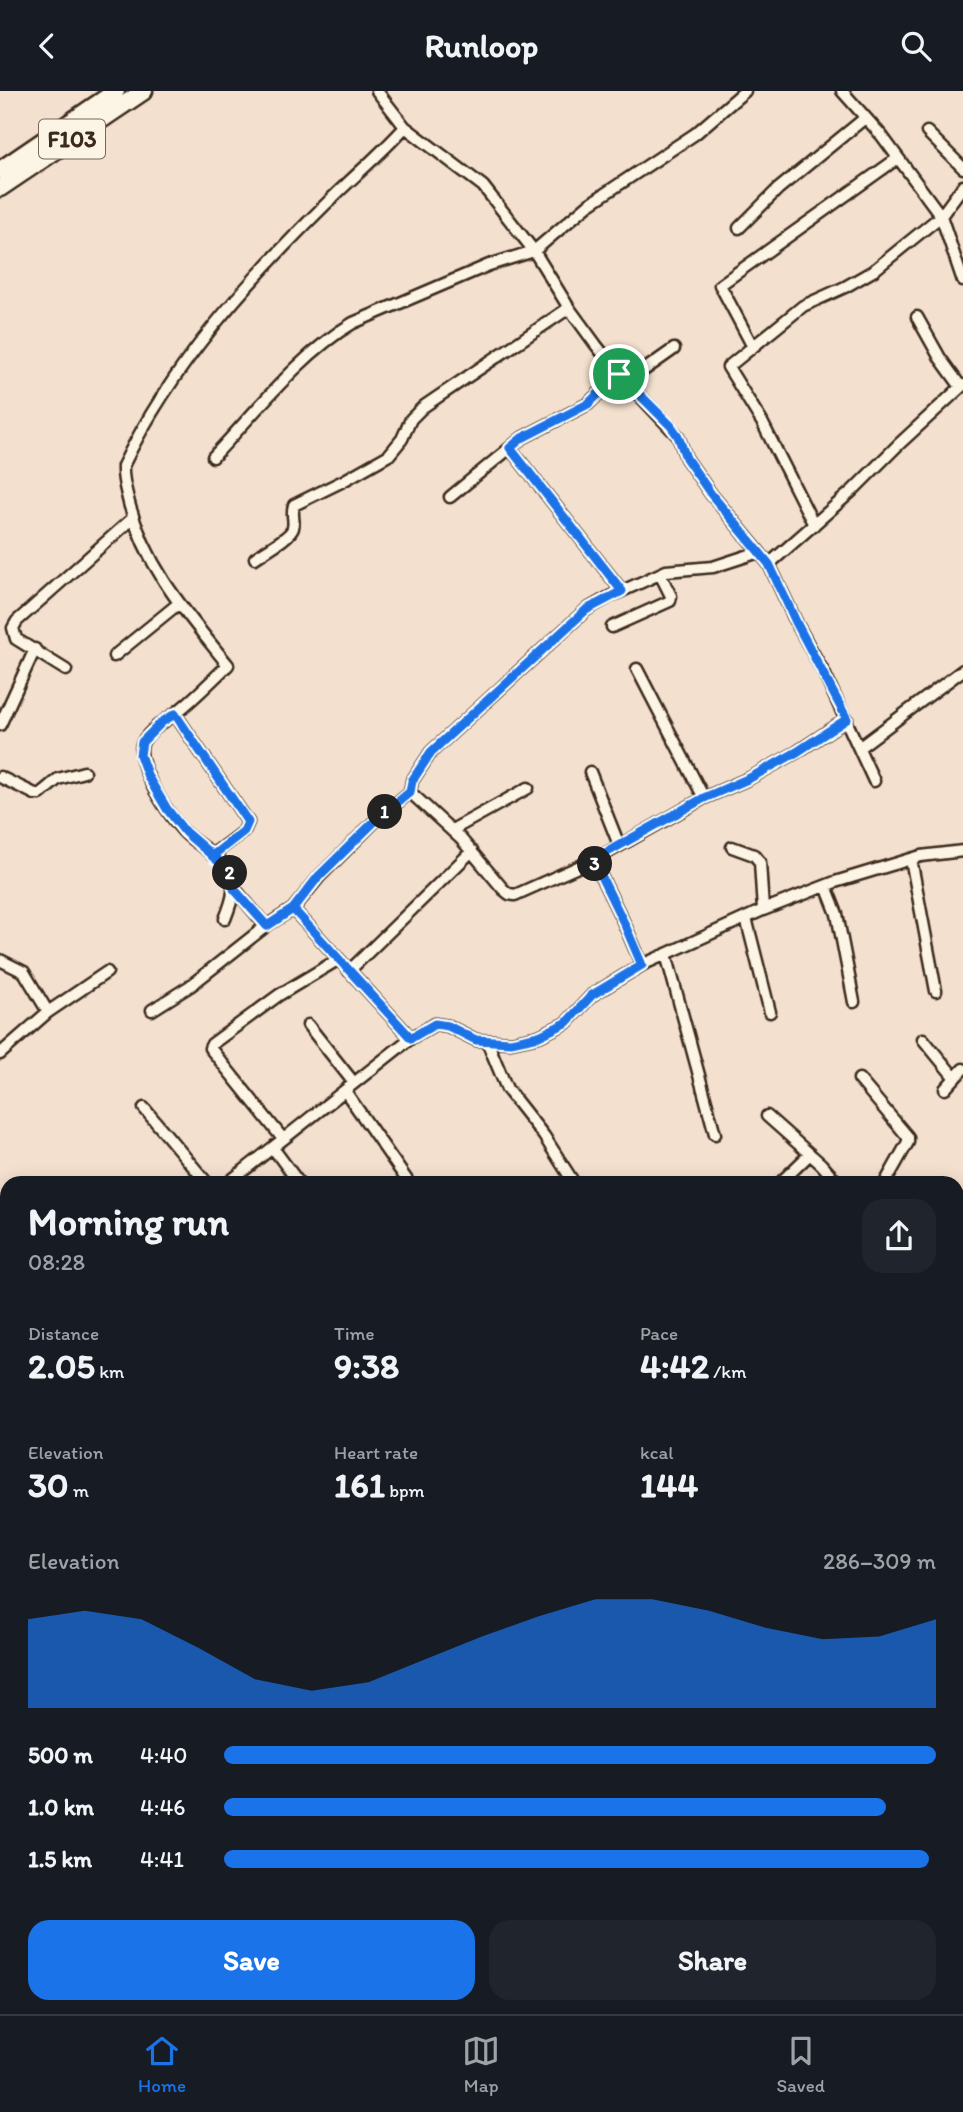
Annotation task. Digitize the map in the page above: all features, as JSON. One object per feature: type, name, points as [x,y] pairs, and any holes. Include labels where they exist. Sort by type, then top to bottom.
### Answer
[{"type":"main road","name":"F103","points":[[0,170],[117,91]]},
{"type":"main road","name":"F103","points":[[0,188],[144,91]]},
{"type":"street","points":[[377,91],[405,127],[483,186],[534,251],[569,308],[619,374],[671,426],[686,458],[705,485],[769,564],[847,719],[874,781]]},
{"type":"street","points":[[213,457],[331,335],[489,265],[534,251],[588,205],[695,134],[745,91]]},
{"type":"street","points":[[842,91],[898,158],[941,216],[963,281]]},
{"type":"street","points":[[739,228],[778,189],[865,118]]},
{"type":"street","points":[[267,926],[234,889],[229,870],[185,832],[167,809],[148,777],[140,755],[142,742],[228,665],[178,604],[158,573],[133,518],[122,476],[123,466],[168,389],[197,345],[230,303],[405,127]]},
{"type":"street","points":[[927,132],[963,168]]},
{"type":"street","points":[[753,347],[720,285],[898,158]]},
{"type":"street","points":[[814,525],[762,422],[728,367],[803,306],[873,271],[941,216],[963,186]]},
{"type":"street","points":[[255,558],[291,533],[294,526],[291,519],[294,505],[389,455],[402,439],[411,419],[423,407],[569,308]]},
{"type":"street","points":[[769,564],[962,386],[940,358],[917,317]]},
{"type":"street","points":[[627,382],[674,349]]},
{"type":"street","points":[[450,497],[522,438],[588,404],[619,374]]},
{"type":"street","points":[[510,448],[622,591]]},
{"type":"street","points":[[66,670],[13,635],[13,628],[17,621],[133,518]]},
{"type":"street","points":[[152,1010],[190,986],[293,909],[318,877],[375,821],[410,792],[412,781],[431,752],[586,610],[674,569],[713,567],[760,552]]},
{"type":"street","points":[[612,627],[670,601],[671,596],[660,574]]},
{"type":"street","points":[[114,656],[178,604]]},
{"type":"street","points":[[0,725],[35,649]]},
{"type":"street","points":[[636,669],[704,798]]},
{"type":"street","points":[[860,747],[963,670]]},
{"type":"street","points":[[175,714],[248,822],[244,831],[212,856]]},
{"type":"street","points":[[410,792],[452,830],[503,889],[515,895],[593,860],[704,798],[750,778],[797,752],[847,719]]},
{"type":"street","points":[[0,777],[34,794],[40,794],[58,779],[84,772]]},
{"type":"street","points":[[590,772],[619,845]]},
{"type":"street","points":[[452,830],[528,788]]},
{"type":"street","points":[[732,847],[754,855],[760,862],[763,910]]},
{"type":"street","points":[[349,971],[472,851]]},
{"type":"street","points":[[237,1176],[411,1038],[435,1024],[448,1026],[476,1040],[511,1042],[539,1036],[566,1023],[592,995],[642,965],[763,910],[826,885],[911,859],[963,851]]},
{"type":"street","points":[[911,859],[936,991]]},
{"type":"street","points":[[593,860],[642,965]]},
{"type":"street","points":[[826,885],[837,914],[855,1002]]},
{"type":"street","points":[[225,919],[234,889]]},
{"type":"street","points":[[293,909],[411,1038]]},
{"type":"street","points":[[746,918],[770,1012]]},
{"type":"street","points":[[666,954],[715,1134]]},
{"type":"street","points":[[284,1139],[210,1048],[279,995],[339,959]]},
{"type":"street","points":[[0,960],[24,972],[48,1012]]},
{"type":"street","points":[[0,1054],[48,1012],[107,972]]},
{"type":"street","points":[[308,1025],[354,1083]]},
{"type":"street","points":[[923,1039],[955,1078]]},
{"type":"street","points":[[487,1041],[508,1089],[544,1136],[570,1176]]},
{"type":"street","points":[[945,1089],[963,1069]]},
{"type":"street","points":[[859,1079],[908,1137],[908,1142],[889,1176]]},
{"type":"street","points":[[345,1091],[404,1176]]},
{"type":"street","points":[[144,1108],[201,1176]]},
{"type":"street","points":[[767,1116],[831,1176]]},
{"type":"street","points":[[273,1148],[294,1176]]},
{"type":"street","points":[[787,1176],[810,1154]]},
{"type":"route","points":[[619,374],[588,404],[522,438],[510,448],[622,591],[586,610],[431,752],[412,781],[410,792],[375,821],[318,877],[293,909],[267,926],[234,889],[229,870],[212,856],[244,831],[248,822],[246,815],[175,714],[162,722],[142,742],[140,755],[148,777],[167,809],[185,832],[229,870],[234,889],[267,926],[293,909],[411,1038],[435,1024],[448,1026],[476,1040],[511,1042],[539,1036],[566,1023],[592,995],[642,965],[593,860],[704,798],[750,778],[797,752],[847,719],[769,564],[711,494],[686,458],[671,426],[619,374]]}]
